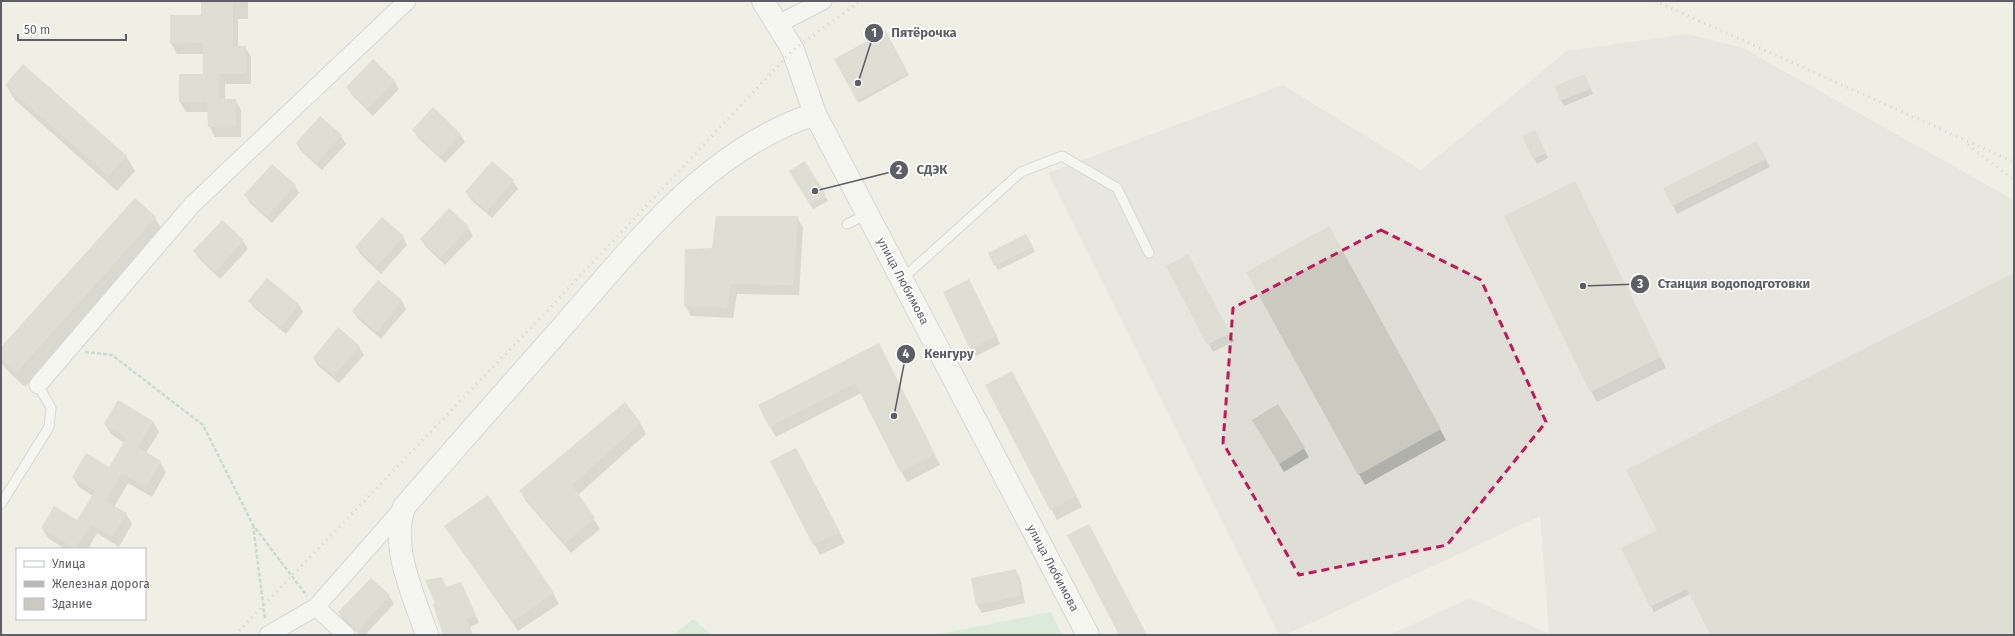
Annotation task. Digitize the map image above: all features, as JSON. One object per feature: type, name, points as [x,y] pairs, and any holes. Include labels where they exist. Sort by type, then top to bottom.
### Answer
[{"type":"main road","name":"улица Любимова","points":[[763,1],[793,50],[815,114],[1088,635]]},
{"type":"main road","points":[[426,635],[402,556],[400,519],[404,507],[622,258],[675,202],[712,169],[737,151],[792,122],[815,114]]},
{"type":"street","points":[[38,385],[192,205],[407,1]]},
{"type":"street","points":[[778,24],[822,1]]},
{"type":"street","points":[[267,631],[316,607],[404,507]]},
{"type":"street","points":[[316,607],[346,635]]},
{"type":"lane","points":[[902,279],[1021,172],[1062,156],[1117,188],[1149,253]]},
{"type":"lane","points":[[847,224],[868,214]]},
{"type":"lane","points":[[1,504],[49,427],[51,408],[38,385]]},
{"type":"path","points":[[68,351],[112,355],[203,425],[253,525],[316,607]]},
{"type":"path","points":[[253,525],[267,631]]},
{"type":"highlighted area","points":[[1381,230],[1481,280],[1546,422],[1447,545],[1299,575],[1223,443],[1233,308]]},
{"type":"shaded area","points":[[1687,34],[1743,48],[2014,200],[2014,635],[1389,635],[1470,598],[1549,634],[1540,516],[1285,635],[1279,635],[1048,173],[1283,85],[1421,170],[1567,51]]},
{"type":"green space","points":[[1051,612],[1062,635],[934,635]]},
{"type":"green space","points":[[693,619],[712,635],[673,635]]},
{"type":"building","points":[[201,1],[233,1],[233,46],[246,46],[246,74],[219,74],[219,99],[236,99],[236,126],[208,127],[207,102],[179,102],[179,74],[203,74],[203,43],[170,44],[170,15],[201,15]]},
{"type":"building","points":[[886,31],[908,73],[857,101],[834,59]]},
{"type":"building","points":[[373,59],[395,81],[368,108],[346,87]]},
{"type":"building","points":[[23,64],[127,156],[108,176],[5,85]]},
{"type":"building","points":[[1585,74],[1591,89],[1560,101],[1555,86]]},
{"type":"building","points":[[433,107],[461,134],[440,156],[412,130]]},
{"type":"building","points":[[320,116],[342,135],[317,163],[296,143]]},
{"type":"building","points":[[1535,130],[1546,153],[1533,159],[1522,136]]},
{"type":"building","points":[[1757,141],[1766,159],[1672,206],[1663,188]]},
{"type":"building","points":[[492,161],[514,180],[487,211],[465,192]]},
{"type":"building","points":[[805,161],[826,195],[810,205],[789,171]]},
{"type":"building","points":[[272,164],[296,185],[267,216],[244,195]]},
{"type":"building","points":[[1575,181],[1661,357],[1590,392],[1504,216]]},
{"type":"building","points":[[135,198],[156,217],[16,373],[1,359],[1,347]]},
{"type":"building","points":[[449,208],[469,227],[440,258],[420,239]]},
{"type":"building","points":[[716,216],[798,216],[794,285],[731,284],[727,308],[684,306],[685,249],[712,248]]},
{"type":"building","points":[[382,217],[404,236],[377,266],[355,247]]},
{"type":"building","points":[[222,220],[244,240],[215,272],[193,251]]},
{"type":"building","points":[[1329,226],[1441,429],[1358,475],[1246,272]]},
{"type":"building","points":[[1026,234],[1033,247],[994,266],[988,253]]},
{"type":"building","points":[[1188,254],[1230,333],[1207,345],[1166,266]]},
{"type":"building","points":[[2014,273],[2014,635],[1710,635],[1687,589],[1650,607],[1621,548],[1657,530],[1626,470]]},
{"type":"building","points":[[267,278],[299,304],[281,327],[248,301]]},
{"type":"building","points":[[969,279],[997,336],[970,349],[943,292]]},
{"type":"building","points":[[378,280],[402,300],[377,332],[352,311]]},
{"type":"building","points":[[338,327],[360,346],[334,376],[313,358]]},
{"type":"building","points":[[879,343],[935,454],[900,472],[855,383],[769,427],[758,405]]},
{"type":"building","points":[[1012,371],[1077,496],[1050,510],[985,385]]},
{"type":"building","points":[[118,400],[153,421],[138,447],[161,461],[146,487],[122,473],[105,501],[127,513],[112,537],[91,524],[76,548],[73,548],[41,528],[54,506],[77,520],[95,491],[72,477],[86,453],[109,467],[126,438],[104,424]]},
{"type":"building","points":[[625,402],[641,423],[572,485],[595,518],[565,543],[519,491]]},
{"type":"building","points":[[1278,404],[1305,448],[1279,464],[1252,420]]},
{"type":"building","points":[[796,448],[840,532],[813,545],[770,461]]},
{"type":"building","points":[[488,495],[554,593],[512,622],[444,526]]},
{"type":"building","points":[[1089,524],[1147,635],[1119,635],[1067,535]]},
{"type":"building","points":[[1016,569],[1021,596],[976,605],[971,578]]},
{"type":"building","points":[[442,577],[446,587],[461,582],[476,615],[466,619],[473,635],[443,635],[433,604],[435,603],[425,580]]},
{"type":"building","points":[[371,578],[390,595],[358,631],[338,612]]},
{"type":"railway","points":[[235,635],[549,309],[793,50],[860,1]]},
{"type":"railway","points":[[1655,1],[2014,162]]},
{"type":"railway","points":[[1968,145],[2014,180]]},
{"type":"place","name":"Пятёрочка","points":[[858,83]]},
{"type":"place","name":"СДЭК","points":[[815,191]]},
{"type":"place","name":"Станция водоподготовки","points":[[1583,286]]},
{"type":"place","name":"Кенгуру","points":[[894,416]]}]
